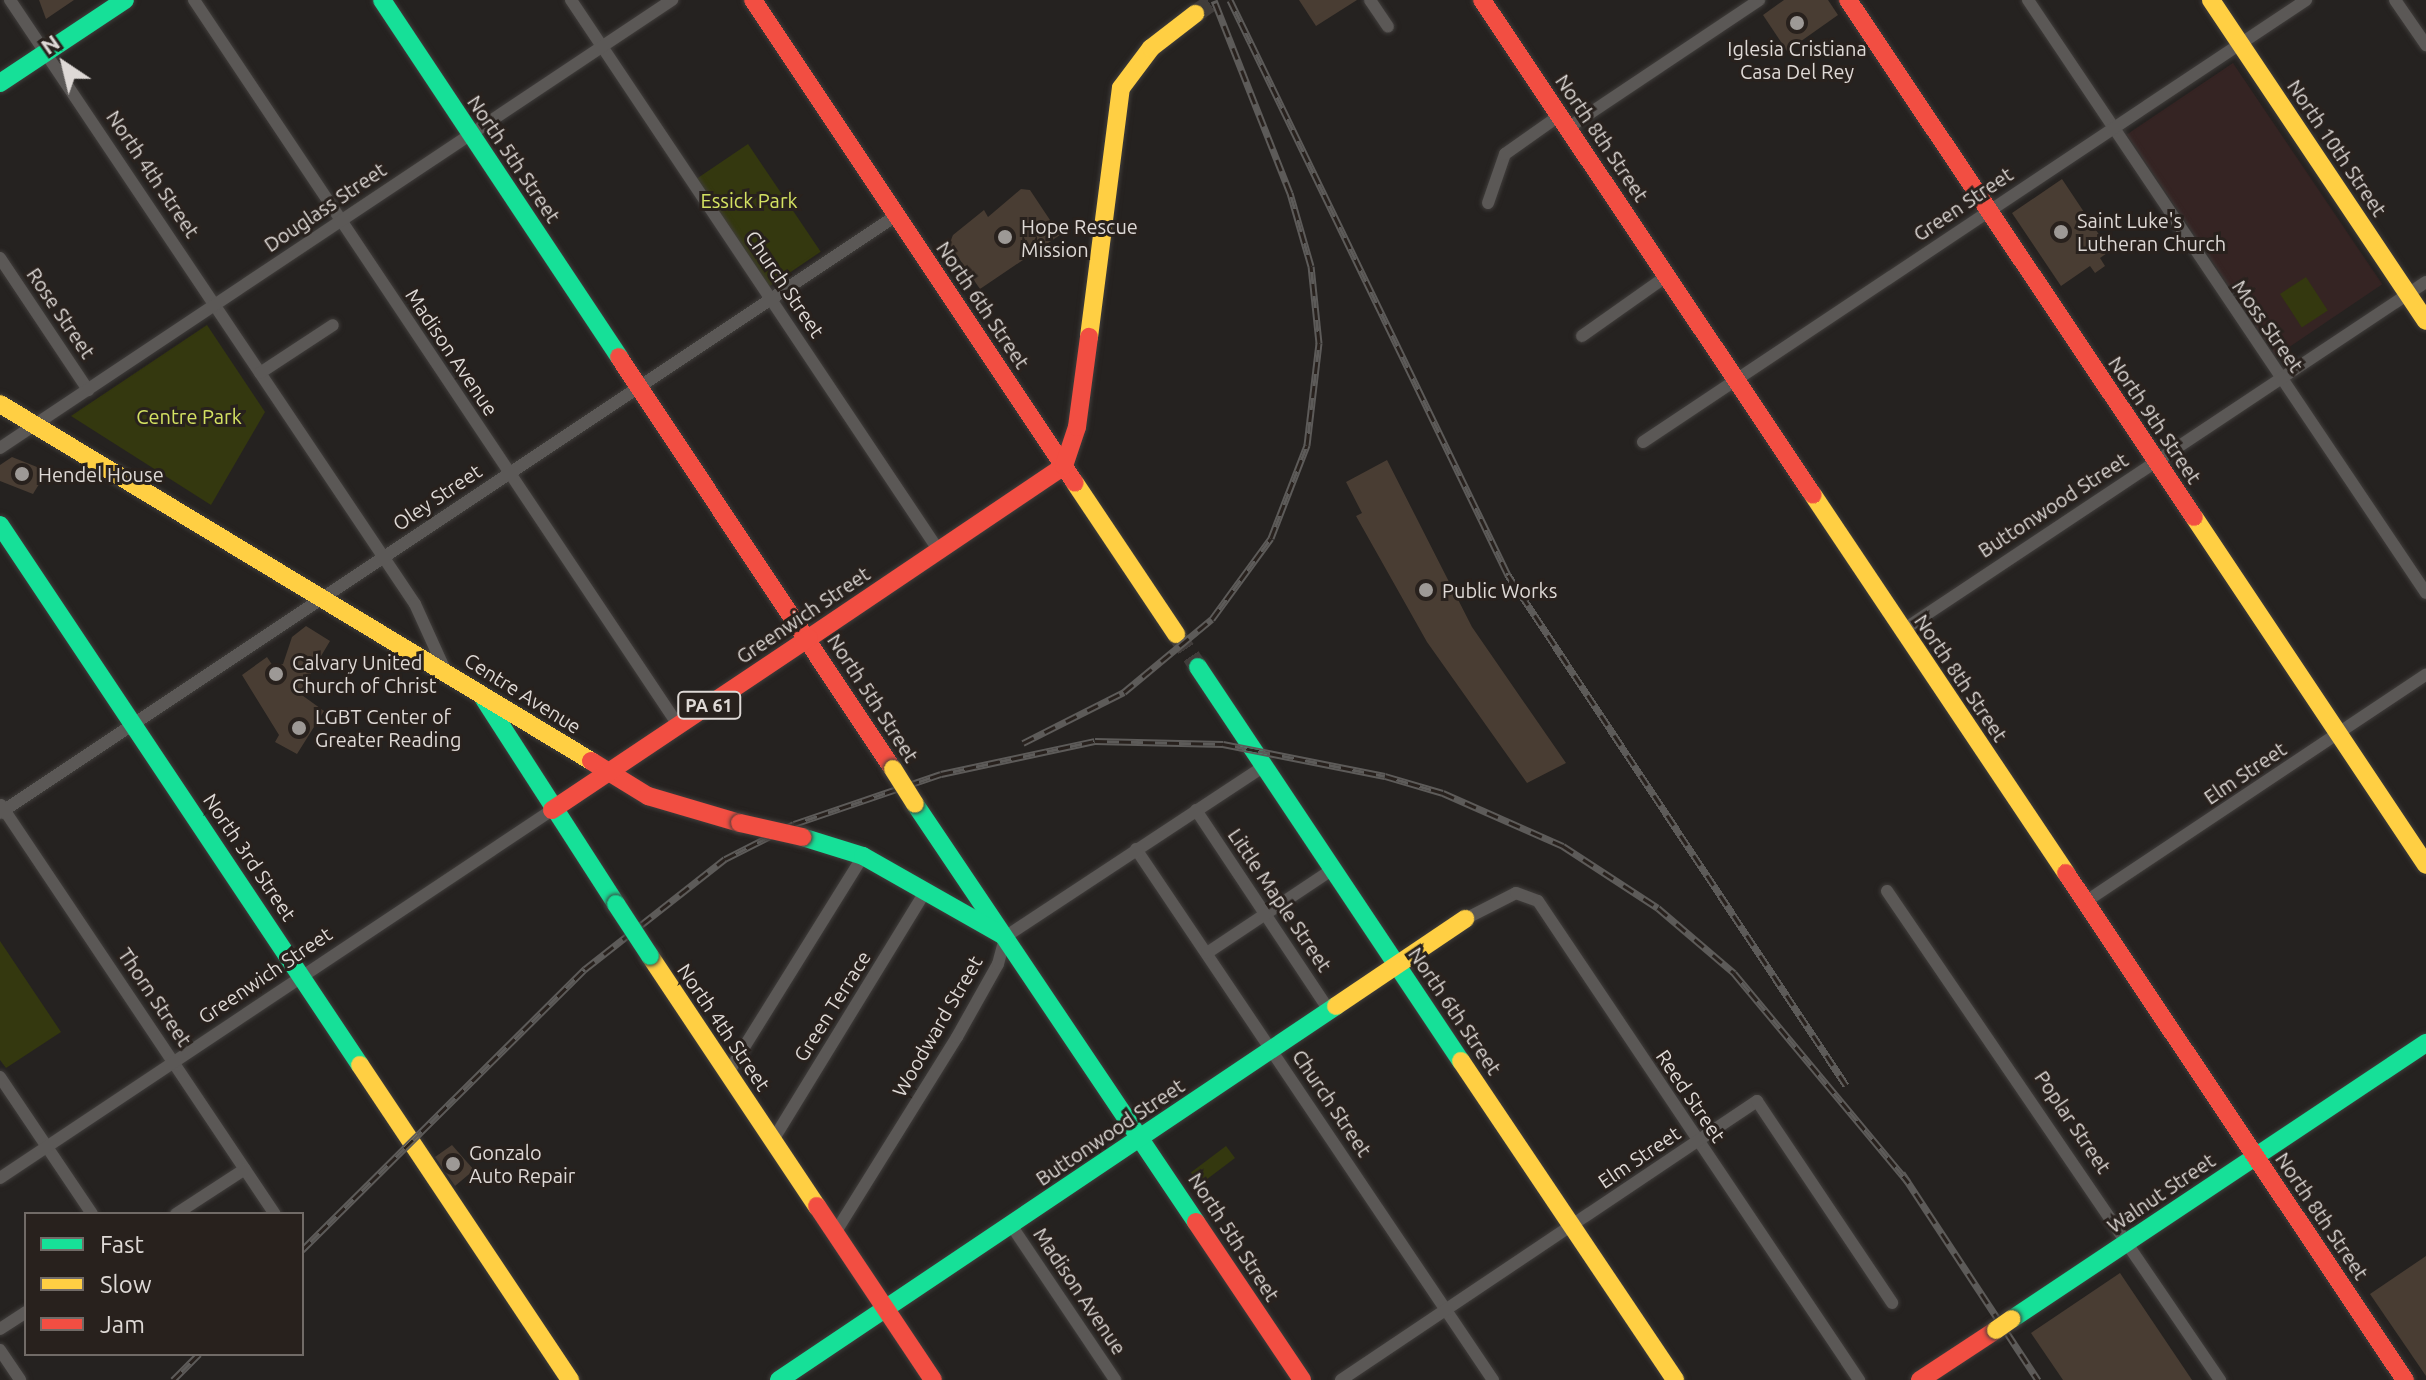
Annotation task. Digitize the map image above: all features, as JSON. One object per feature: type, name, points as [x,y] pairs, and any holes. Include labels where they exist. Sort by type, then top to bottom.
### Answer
[{"type":"main road","points":[[0,83],[125,0]]},
{"type":"main road","name":"North 5th Street","points":[[382,0],[809,638],[915,804],[1302,1380]]},
{"type":"main road","name":"North 6th Street","points":[[753,0],[1176,634]]},
{"type":"main road","name":"North 8th Street","points":[[1482,0],[2405,1380]]},
{"type":"main road","name":"North 9th Street","points":[[1848,0],[2426,865]]},
{"type":"main road","name":"North 10th Street","points":[[2211,0],[2426,321]]},
{"type":"main road","points":[[1064,466],[1077,427],[1121,88],[1151,48],[1195,14]]},
{"type":"main road","name":"Centre Avenue","points":[[0,404],[445,670],[482,696],[648,796],[863,856],[1005,937]]},
{"type":"main road","name":"Greenwich Street","points":[[552,810],[1064,466]]},
{"type":"main road","name":"North 3rd Street","points":[[0,525],[570,1380]]},
{"type":"main road","name":"North 6th Street","points":[[1198,667],[1675,1380]]},
{"type":"main road","name":"North 4th Street","points":[[482,696],[552,810],[933,1380]]},
{"type":"main road","name":"Buttonwood Street","points":[[779,1380],[1465,919]]},
{"type":"main road","name":"Walnut Street","points":[[1920,1380],[2426,1043]]},
{"type":"street","name":"North 4th Street","points":[[10,0],[384,557],[436,643],[445,670]]},
{"type":"street","name":"Madison Avenue","points":[[194,0],[678,725]]},
{"type":"street","name":"Church Street","points":[[571,0],[939,551]]},
{"type":"street","name":"Douglass Street","points":[[0,448],[672,0]]},
{"type":"street","points":[[1370,0],[1388,27]]},
{"type":"street","points":[[1488,203],[1505,154],[1759,0]]},
{"type":"street","name":"Moss Street","points":[[2028,0],[2111,129],[2426,593]]},
{"type":"street","name":"Green Street","points":[[1643,442],[2306,0]]},
{"type":"street","points":[[2395,0],[2426,45]]},
{"type":"street","name":"Oley Street","points":[[2,808],[897,215]]},
{"type":"street","name":"Rose Street","points":[[0,258],[88,390]]},
{"type":"street","points":[[1582,336],[1668,275]]},
{"type":"street","name":"Buttonwood Street","points":[[1903,630],[2426,282]]},
{"type":"street","points":[[260,373],[333,325]]},
{"type":"street","name":"Elm Street","points":[[2085,902],[2426,675]]},
{"type":"street","points":[[1005,937],[1264,766]]},
{"type":"street","name":"Thorn Street","points":[[2,808],[274,1212]]},
{"type":"street","name":"Greenwich Street","points":[[0,1178],[552,810]]},
{"type":"street","name":"Little Maple Street","points":[[1196,810],[1330,1012]]},
{"type":"street","name":"Church Street","points":[[1136,849],[1493,1380]]},
{"type":"street","points":[[728,1073],[863,856]]},
{"type":"street","points":[[1207,953],[1333,869]]},
{"type":"street","name":"Poplar Street","points":[[1887,891],[2129,1241],[2220,1380]]},
{"type":"street","name":"Green Terrace","points":[[773,1140],[925,892]]},
{"type":"street","name":"Reed Street","points":[[1465,919],[1516,893],[1538,901],[1859,1380]]},
{"type":"street","name":"Woodward Street","points":[[835,1233],[957,1037],[998,964],[1005,937]]},
{"type":"street","points":[[0,1077],[91,1212]]},
{"type":"street","name":"Elm Street","points":[[1341,1380],[1757,1101],[1892,1303]]},
{"type":"street","points":[[179,1212],[245,1169]]},
{"type":"street","name":"Madison Avenue","points":[[1011,1225],[1115,1380]]},
{"type":"street","points":[[0,1329],[24,1313]]},
{"type":"street","points":[[0,1350],[20,1380]]},
{"type":"shaded area","points":[[2233,63],[2382,284],[2276,356],[2127,135]]},
{"type":"green space","name":"Essick Park","points":[[748,144],[821,252],[769,286],[697,179]]},
{"type":"green space","points":[[2306,277],[2328,311],[2302,327],[2280,294]]},
{"type":"green space","name":"Centre Park","points":[[207,325],[265,412],[211,505],[71,416]]},
{"type":"green space","points":[[0,941],[61,1032],[6,1068],[0,1060]]},
{"type":"green space","points":[[1226,1146],[1235,1158],[1200,1184],[1191,1172]]},
{"type":"building","points":[[39,0],[74,0],[46,19]]},
{"type":"building","points":[[1299,0],[1357,0],[1316,26]]},
{"type":"building","name":"Iglesia Cristiana Casa Del Rey","points":[[1784,0],[1828,0],[1838,15],[1787,51],[1763,15]]},
{"type":"building","name":"Saint Luke's Lutheran Church","points":[[2062,179],[2110,251],[2100,258],[2105,266],[2095,273],[2090,266],[2061,286],[2012,213]]},
{"type":"building","name":"Hope Rescue Mission","points":[[1021,189],[1030,190],[1060,235],[980,289],[949,244],[953,235],[984,210],[988,217]]},
{"type":"building","name":"Hendel House","points":[[12,457],[47,471],[33,494],[0,481],[0,465]]},
{"type":"building","name":"Public Works","points":[[1387,460],[1472,627],[1566,763],[1527,783],[1427,642],[1356,516],[1362,513],[1346,482]]},
{"type":"building","name":"Calvary United Church of Christ","points":[[306,626],[330,641],[299,693],[324,711],[297,754],[275,742],[279,735],[242,675],[267,657],[273,666],[283,664],[292,637]]},
{"type":"building","name":"Gonzalo Auto Repair","points":[[452,1145],[474,1170],[455,1186],[435,1157]]},
{"type":"building","points":[[2426,1256],[2426,1376],[2370,1294]]},
{"type":"building","points":[[2120,1273],[2192,1380],[2063,1380],[2031,1333]]},
{"type":"tunnel","points":[[1195,14],[1215,0]]},
{"type":"tunnel","points":[[1176,634],[1198,667]]},
{"type":"railway","points":[[1023,743],[1124,692],[1212,619],[1271,538],[1307,445],[1319,343],[1311,266],[1290,193],[1214,0]]},
{"type":"railway","points":[[1230,0],[1508,575],[1846,1085]]},
{"type":"railway","points":[[304,1248],[585,969],[725,859],[794,824],[941,774],[1095,741],[1223,744],[1385,776],[1443,793],[1563,846],[1658,908],[1734,973],[1908,1182]]},
{"type":"railway","points":[[1902,1173],[2038,1380]]},
{"type":"railway","points":[[173,1380],[197,1356]]},
{"type":"traffic: fast","points":[[0,83],[125,0]]},
{"type":"traffic: fast","points":[[382,0],[619,357]]},
{"type":"traffic: fast","points":[[0,525],[360,1065]]},
{"type":"traffic: fast","points":[[1198,667],[1461,1061]]},
{"type":"traffic: fast","points":[[484,699],[616,904]]},
{"type":"traffic: fast","points":[[915,804],[1196,1222]]},
{"type":"traffic: fast","points":[[802,837],[863,856],[1002,935]]},
{"type":"traffic: fast","points":[[616,904],[650,956]]},
{"type":"traffic: fast","points":[[779,1380],[1336,1006]]},
{"type":"traffic: fast","points":[[2012,1319],[2426,1043]]},
{"type":"traffic: slow","points":[[2211,0],[2426,321]]},
{"type":"traffic: slow","points":[[1089,337],[1121,88],[1151,48],[1195,14]]},
{"type":"traffic: slow","points":[[0,404],[591,761]]},
{"type":"traffic: slow","points":[[1075,483],[1176,634]]},
{"type":"traffic: slow","points":[[1813,495],[2066,873]]},
{"type":"traffic: slow","points":[[2194,517],[2426,865]]},
{"type":"traffic: slow","points":[[893,769],[915,804]]},
{"type":"traffic: slow","points":[[1336,1006],[1465,919]]},
{"type":"traffic: slow","points":[[650,956],[817,1206]]},
{"type":"traffic: slow","points":[[1461,1061],[1675,1380]]},
{"type":"traffic: slow","points":[[360,1065],[570,1380]]},
{"type":"traffic: slow","points":[[1996,1330],[2012,1319]]},
{"type":"traffic: jam","points":[[753,0],[1075,483]]},
{"type":"traffic: jam","points":[[1482,0],[1813,495]]},
{"type":"traffic: jam","points":[[1848,0],[2194,517]]},
{"type":"traffic: jam","points":[[809,638],[1064,466],[1077,427],[1089,337]]},
{"type":"traffic: jam","points":[[619,357],[893,769]]},
{"type":"traffic: jam","points":[[552,810],[809,638]]},
{"type":"traffic: jam","points":[[591,761],[648,796],[740,823]]},
{"type":"traffic: jam","points":[[740,823],[802,837]]},
{"type":"traffic: jam","points":[[2066,873],[2405,1380]]},
{"type":"traffic: jam","points":[[817,1206],[933,1380]]},
{"type":"traffic: jam","points":[[1196,1222],[1302,1380]]},
{"type":"traffic: jam","points":[[1920,1380],[1996,1330]]},
{"type":"place","name":"Iglesia Cristiana Casa Del Rey","points":[[1797,23]]},
{"type":"place","name":"Saint Luke's Lutheran Church","points":[[2061,232]]},
{"type":"place","name":"Hope Rescue Mission","points":[[1005,237]]},
{"type":"place","name":"Hendel House","points":[[22,474]]},
{"type":"place","name":"Public Works","points":[[1426,590]]},
{"type":"place","name":"Calvary United Church of Christ","points":[[276,674]]},
{"type":"place","name":"LGBT Center of Greater Reading","points":[[299,728]]},
{"type":"place","name":"Gonzalo Auto Repair","points":[[453,1164]]}]
